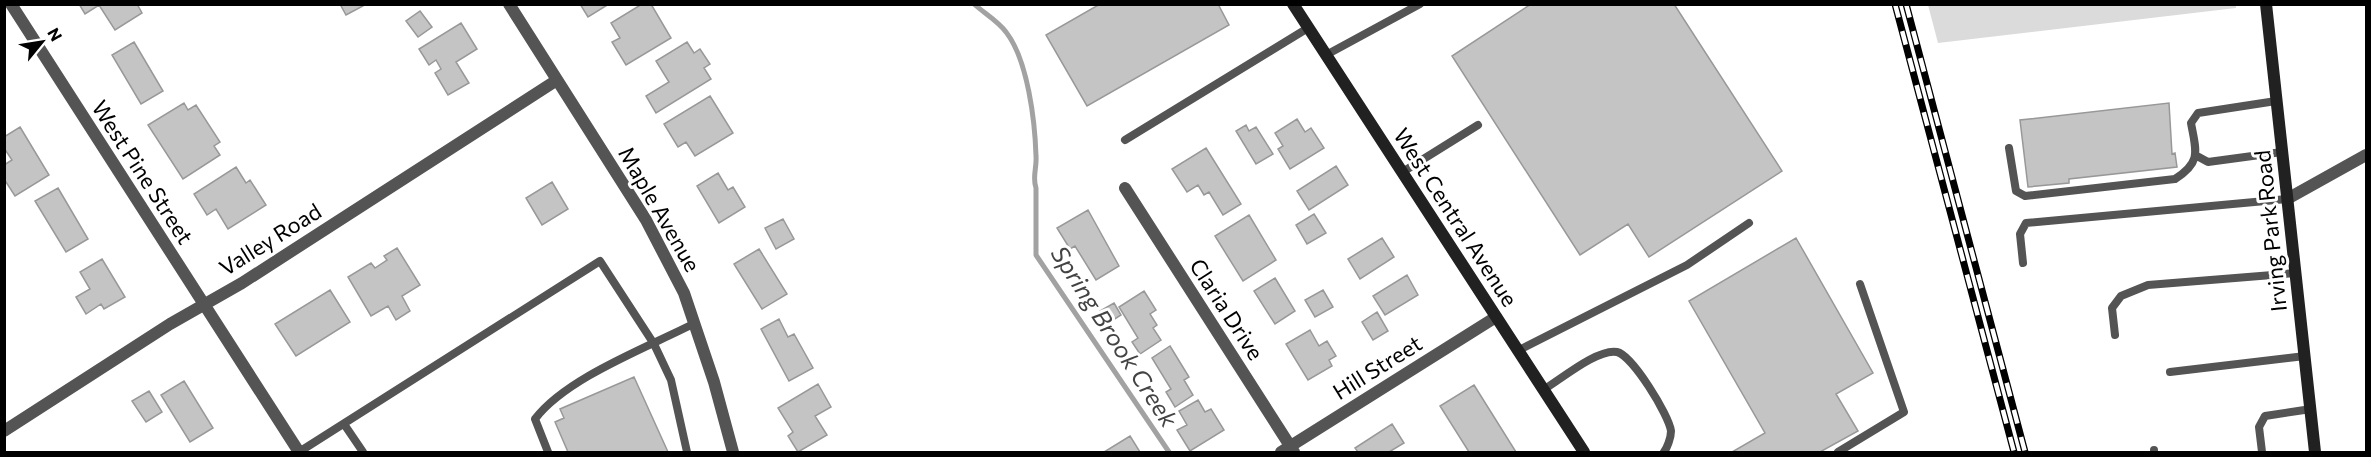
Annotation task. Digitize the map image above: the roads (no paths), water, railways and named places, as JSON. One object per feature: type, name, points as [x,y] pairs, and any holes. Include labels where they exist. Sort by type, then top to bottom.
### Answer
[{"type":"street","name":"West Pine Street","points":[[11,4],[299,453]]},
{"type":"street","name":"Maple Avenue","points":[[509,4],[646,220],[684,293],[714,382],[733,453]]},
{"type":"street","name":"West Central Avenue","points":[[1293,4],[1584,453]]},
{"type":"street","name":"Irving Park Road","points":[[2266,4],[2316,453]]},
{"type":"street","name":"Valley Road","points":[[4,431],[557,80]]},
{"type":"street","points":[[2287,199],[2367,155]]},
{"type":"street","name":"Claria Drive","points":[[1125,188],[1288,451]]},
{"type":"street","name":"Hill Street","points":[[1288,451],[1496,317]]},
{"type":"lane","points":[[1326,55],[1420,4]]},
{"type":"lane","points":[[1125,140],[1308,28]]},
{"type":"lane","points":[[2009,148],[2016,191],[2025,196],[2175,179],[2189,170],[2197,156],[2191,123],[2198,113],[2276,101]]},
{"type":"lane","points":[[1401,173],[1478,125]]},
{"type":"lane","points":[[2197,156],[2208,162],[2282,152]]},
{"type":"lane","points":[[2023,263],[2019,234],[2026,223],[2287,199]]},
{"type":"lane","points":[[1517,351],[1687,265],[1749,223]]},
{"type":"lane","points":[[299,453],[600,261],[654,344],[670,381],[687,453]]},
{"type":"lane","points":[[2115,335],[2112,308],[2121,296],[2148,285],[2296,273]]},
{"type":"lane","points":[[1838,453],[1905,412],[1860,284]]},
{"type":"lane","points":[[548,453],[534,419],[547,403],[612,363],[693,324]]},
{"type":"lane","points":[[1543,390],[1603,352],[1618,352],[1633,364],[1668,420],[1671,433],[1664,453]]},
{"type":"lane","points":[[2170,372],[2305,356]]},
{"type":"lane","points":[[2262,453],[2259,427],[2265,416],[2311,410]]},
{"type":"lane","points":[[344,424],[363,453]]},
{"type":"waterway","name":"Spring Brook Creek","points":[[974,4],[1006,32],[1014,44],[1025,75],[1032,109],[1035,142],[1036,255],[1169,452]]},
{"type":"railway","points":[[1895,4],[2014,452]]},
{"type":"railway","points":[[1906,4],[2025,452]]}]
